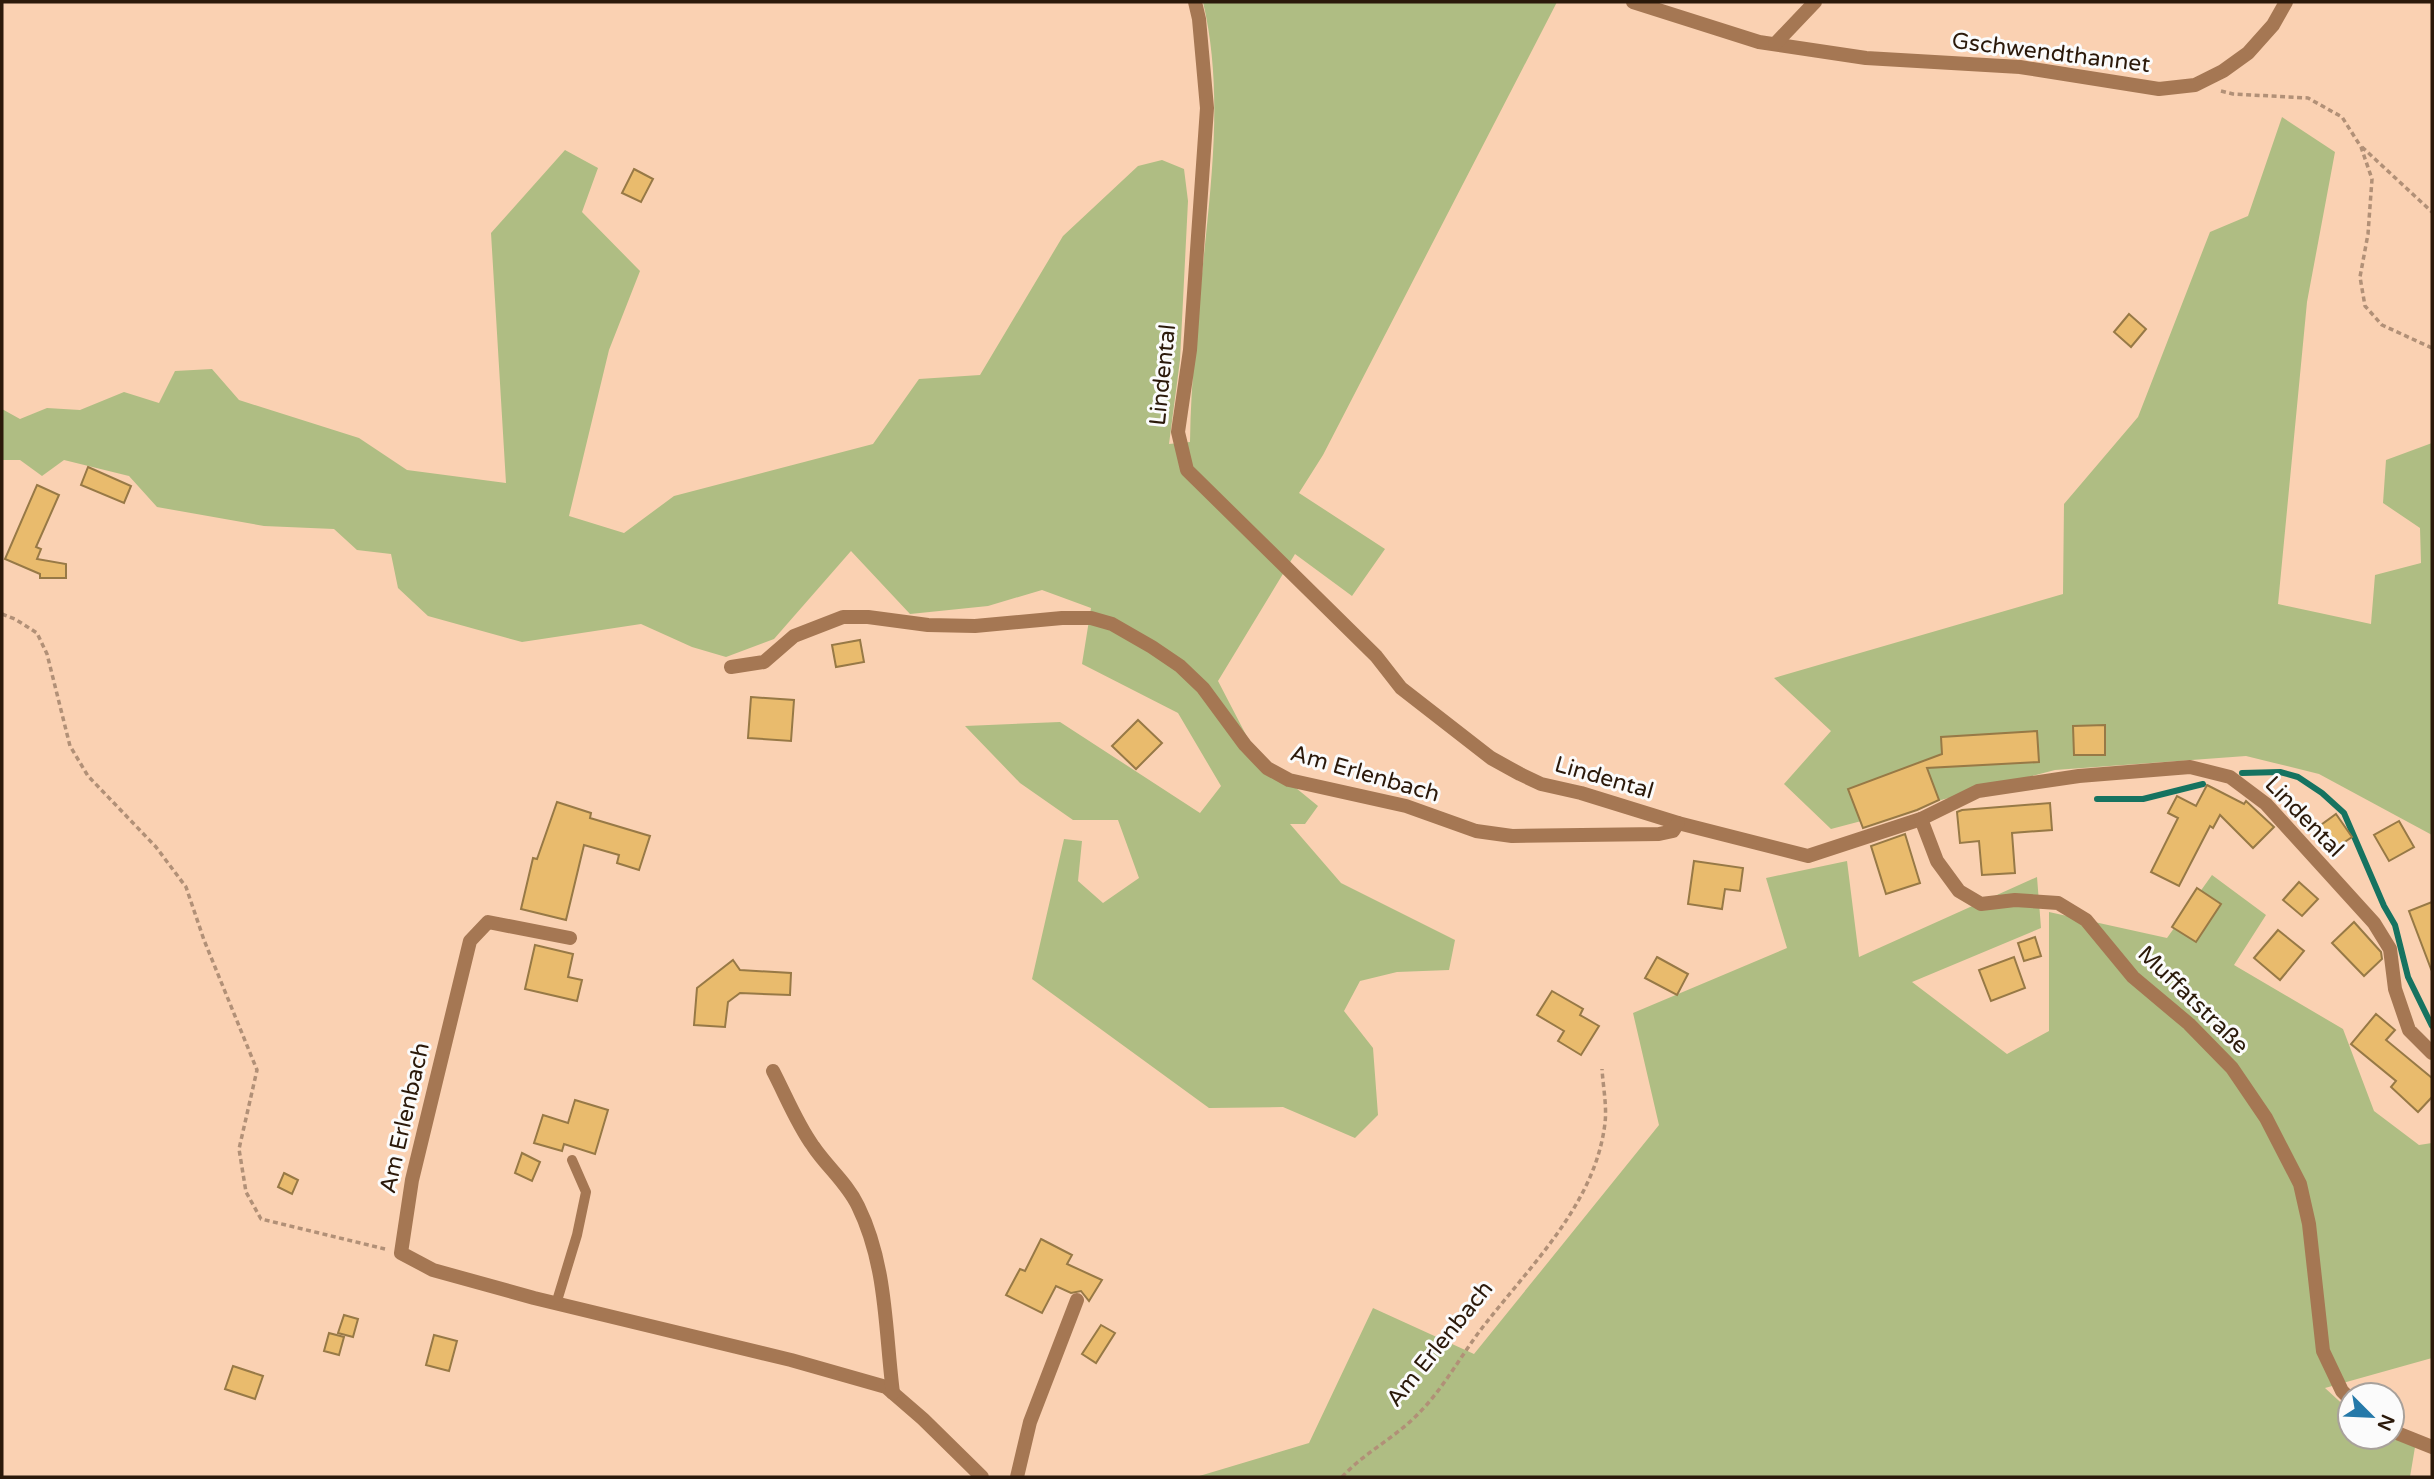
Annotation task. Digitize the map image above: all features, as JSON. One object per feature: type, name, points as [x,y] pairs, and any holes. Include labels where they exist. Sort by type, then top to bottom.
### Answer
[{"type":"street","name":"Lindental","points":[[1195,2],[1207,108],[1190,351],[1178,432],[1187,470],[1376,656],[1401,688],[1491,758],[1541,783],[1678,824],[1808,856],[1922,819],[1978,791],[2079,776],[2190,767],[2230,776],[2266,804],[2374,923],[2390,949],[2396,989],[2409,1030],[2432,1053]]},
{"type":"street","name":"Gschwendthannet","points":[[1633,2],[1759,42],[1866,58],[2020,67],[2159,89],[2195,85],[2223,71],[2248,52],[2273,25],[2287,2]]},
{"type":"street","points":[[1776,44],[1815,2]]},
{"type":"street","name":"Am Erlenbach","points":[[731,667],[764,662],[794,636],[844,617],[868,617],[928,625],[975,626],[1091,618],[1112,624],[1180,666],[1203,688],[1244,746],[1267,768],[1289,780],[1406,806],[1476,831],[1512,836],[1659,834],[1673,831],[1678,824]]},
{"type":"street","name":"Muffatstraße","points":[[1922,819],[1937,861],[1959,891],[1981,904],[2015,900],[2058,902],[2086,920],[2133,977],[2189,1024],[2232,1068],[2266,1118],[2300,1184],[2309,1224],[2323,1352],[2337,1381]]},
{"type":"street","name":"Am Erlenbach","points":[[401,1253],[412,1180],[470,941],[488,922],[570,939]]},
{"type":"street","points":[[773,1071],[813,1146],[857,1204],[874,1246],[884,1297],[893,1393]]},
{"type":"street","points":[[401,1253],[433,1270],[556,1304],[791,1360],[886,1387],[982,1477]]},
{"type":"street","points":[[1017,1477],[1030,1422],[1077,1300]]},
{"type":"street","points":[[2406,1437],[2432,1447]]},
{"type":"lane","points":[[556,1304],[577,1235],[586,1192],[572,1160]]},
{"type":"path","points":[[2195,85],[2233,94],[2308,98],[2342,117],[2361,147],[2372,180],[2368,234],[2360,277],[2365,306],[2382,326],[2432,348]]},
{"type":"path","points":[[2361,147],[2432,212]]},
{"type":"path","points":[[2,614],[37,633],[47,654],[71,746],[88,776],[156,847],[186,887],[204,940],[257,1069],[239,1149],[246,1192],[261,1219],[401,1253]]},
{"type":"path","name":"Am Erlenbach","points":[[1342,1477],[1416,1416],[1572,1213],[1595,1164],[1605,1122],[1602,1069]]},
{"type":"green space","points":[[1203,2],[1557,2],[1323,455],[1299,493],[1385,549],[1352,596],[1295,554],[1218,681],[1257,756],[1318,806],[1305,824],[1290,824],[1341,883],[1455,940],[1449,970],[1397,972],[1360,981],[1344,1011],[1373,1048],[1378,1115],[1355,1138],[1283,1107],[1209,1108],[1032,979],[1064,839],[1082,841],[1078,881],[1103,903],[1139,878],[1118,820],[1073,820],[1020,783],[965,726],[1060,722],[1200,813],[1221,786],[1178,713],[1082,664],[1091,608],[1042,590],[988,606],[910,614],[851,551],[774,639],[726,657],[692,647],[641,624],[522,642],[428,616],[398,588],[391,554],[357,550],[334,529],[264,526],[157,507],[129,476],[64,460],[42,476],[20,460],[2,460],[2,409],[20,419],[47,408],[80,410],[124,392],[159,403],[175,371],[212,369],[239,400],[359,438],[407,470],[506,483],[491,233],[565,150],[598,168],[582,212],[640,271],[609,350],[569,516],[624,533],[674,496],[873,444],[919,379],[980,375],[1063,236],[1138,166],[1162,160],[1184,169],[1188,201],[1180,360],[1169,444],[1190,442],[1214,118],[1212,60]]},
{"type":"green space","points":[[2282,117],[2335,152],[2307,302],[2278,604],[2371,624],[2375,575],[2421,563],[2420,528],[2383,503],[2386,460],[2432,443],[2432,835],[2319,774],[2246,756],[2055,770],[1831,829],[1784,784],[1831,731],[1774,678],[2063,594],[2064,504],[2138,417],[2210,232],[2248,216]]},
{"type":"green space","points":[[1847,861],[1859,957],[2037,877],[2041,928],[1912,982],[2007,1054],[2049,1031],[2049,912],[2167,938],[2212,875],[2266,915],[2234,965],[2343,1029],[2374,1111],[2419,1145],[2432,1143],[2432,1358],[2350,1381],[2336,1381],[2336,1385],[2325,1388],[2336,1398],[2336,1451],[2406,1451],[2406,1443],[2415,1447],[2410,1477],[1196,1477],[1309,1443],[1373,1308],[1474,1354],[1659,1125],[1633,1013],[1787,948],[1766,878]]},
{"type":"building","points":[[634,169],[653,179],[641,202],[622,193]]},
{"type":"building","points":[[2129,314],[2146,329],[2131,347],[2114,332]]},
{"type":"building","points":[[88,467],[131,486],[124,503],[81,485]]},
{"type":"building","points":[[37,485],[59,495],[36,547],[41,549],[37,559],[66,564],[66,578],[40,578],[40,574],[5,559]]},
{"type":"building","points":[[860,640],[864,662],[836,667],[832,645]]},
{"type":"building","points":[[751,697],[794,700],[791,741],[748,738]]},
{"type":"building","points":[[1138,720],[1162,743],[1136,769],[1112,746]]},
{"type":"building","points":[[2105,725],[2105,755],[2074,755],[2073,726]]},
{"type":"building","points":[[2037,731],[2039,762],[1927,768],[1939,800],[1863,828],[1848,789],[1942,754],[1941,737]]},
{"type":"building","points":[[2207,785],[2244,804],[2246,801],[2274,827],[2253,848],[2220,815],[2213,828],[2210,826],[2179,886],[2151,872],[2178,818],[2168,813],[2177,796],[2196,806]]},
{"type":"building","points":[[557,802],[591,813],[590,818],[650,836],[639,870],[617,863],[619,855],[584,845],[566,920],[521,909],[533,858],[537,859]]},
{"type":"building","points":[[2050,803],[2052,830],[2012,833],[2015,873],[1982,875],[1979,841],[1960,843],[1957,812]]},
{"type":"building","points":[[2336,814],[2352,837],[2330,852],[2314,830]]},
{"type":"building","points":[[2399,821],[2414,847],[2389,861],[2374,835]]},
{"type":"building","points":[[1905,834],[1920,883],[1886,894],[1871,846]]},
{"type":"building","points":[[1694,861],[1743,868],[1740,891],[1725,889],[1722,909],[1688,904]]},
{"type":"building","points":[[2299,882],[2318,899],[2302,916],[2283,900]]},
{"type":"building","points":[[2197,888],[2221,904],[2196,942],[2172,927]]},
{"type":"building","points":[[2432,902],[2432,968],[2431,969],[2409,911]]},
{"type":"building","points":[[2354,922],[2381,952],[2382,959],[2364,976],[2332,943]]},
{"type":"building","points":[[2278,930],[2304,951],[2280,980],[2254,958]]},
{"type":"building","points":[[2035,937],[2041,956],[2024,961],[2018,943]]},
{"type":"building","points":[[535,945],[573,954],[568,977],[582,980],[577,1001],[525,989]]},
{"type":"building","points":[[1657,957],[1688,974],[1677,995],[1645,978]]},
{"type":"building","points":[[2014,957],[2025,988],[1991,1001],[1979,970]]},
{"type":"building","points":[[733,960],[740,970],[791,973],[790,995],[740,993],[728,1002],[725,1027],[694,1025],[697,988]]},
{"type":"building","points":[[1552,991],[1583,1009],[1580,1015],[1599,1026],[1581,1055],[1558,1041],[1564,1031],[1537,1015]]},
{"type":"building","points":[[2376,1014],[2395,1030],[2386,1040],[2432,1078],[2432,1097],[2418,1112],[2391,1087],[2396,1081],[2351,1044]]},
{"type":"building","points":[[575,1100],[608,1110],[595,1154],[564,1144],[562,1151],[534,1143],[543,1115],[568,1123]]},
{"type":"building","points":[[522,1153],[540,1162],[532,1181],[515,1173]]},
{"type":"building","points":[[284,1173],[298,1180],[292,1194],[278,1187]]},
{"type":"building","points":[[1041,1239],[1072,1255],[1067,1264],[1102,1280],[1089,1301],[1081,1291],[1071,1293],[1056,1286],[1042,1313],[1006,1295],[1020,1269],[1025,1271]]},
{"type":"building","points":[[344,1315],[358,1319],[353,1337],[338,1333]]},
{"type":"building","points":[[1101,1325],[1115,1333],[1096,1363],[1082,1354]]},
{"type":"building","points":[[329,1333],[344,1337],[339,1355],[324,1351]]},
{"type":"building","points":[[434,1335],[457,1341],[449,1371],[426,1365]]},
{"type":"building","points":[[233,1366],[263,1376],[255,1399],[225,1389]]},
{"type":"waterway","points":[[2242,773],[2280,772],[2298,777],[2322,793],[2344,813],[2384,906],[2395,925],[2408,977],[2432,1026]]},
{"type":"waterway","points":[[2097,799],[2143,799],[2203,784]]}]
